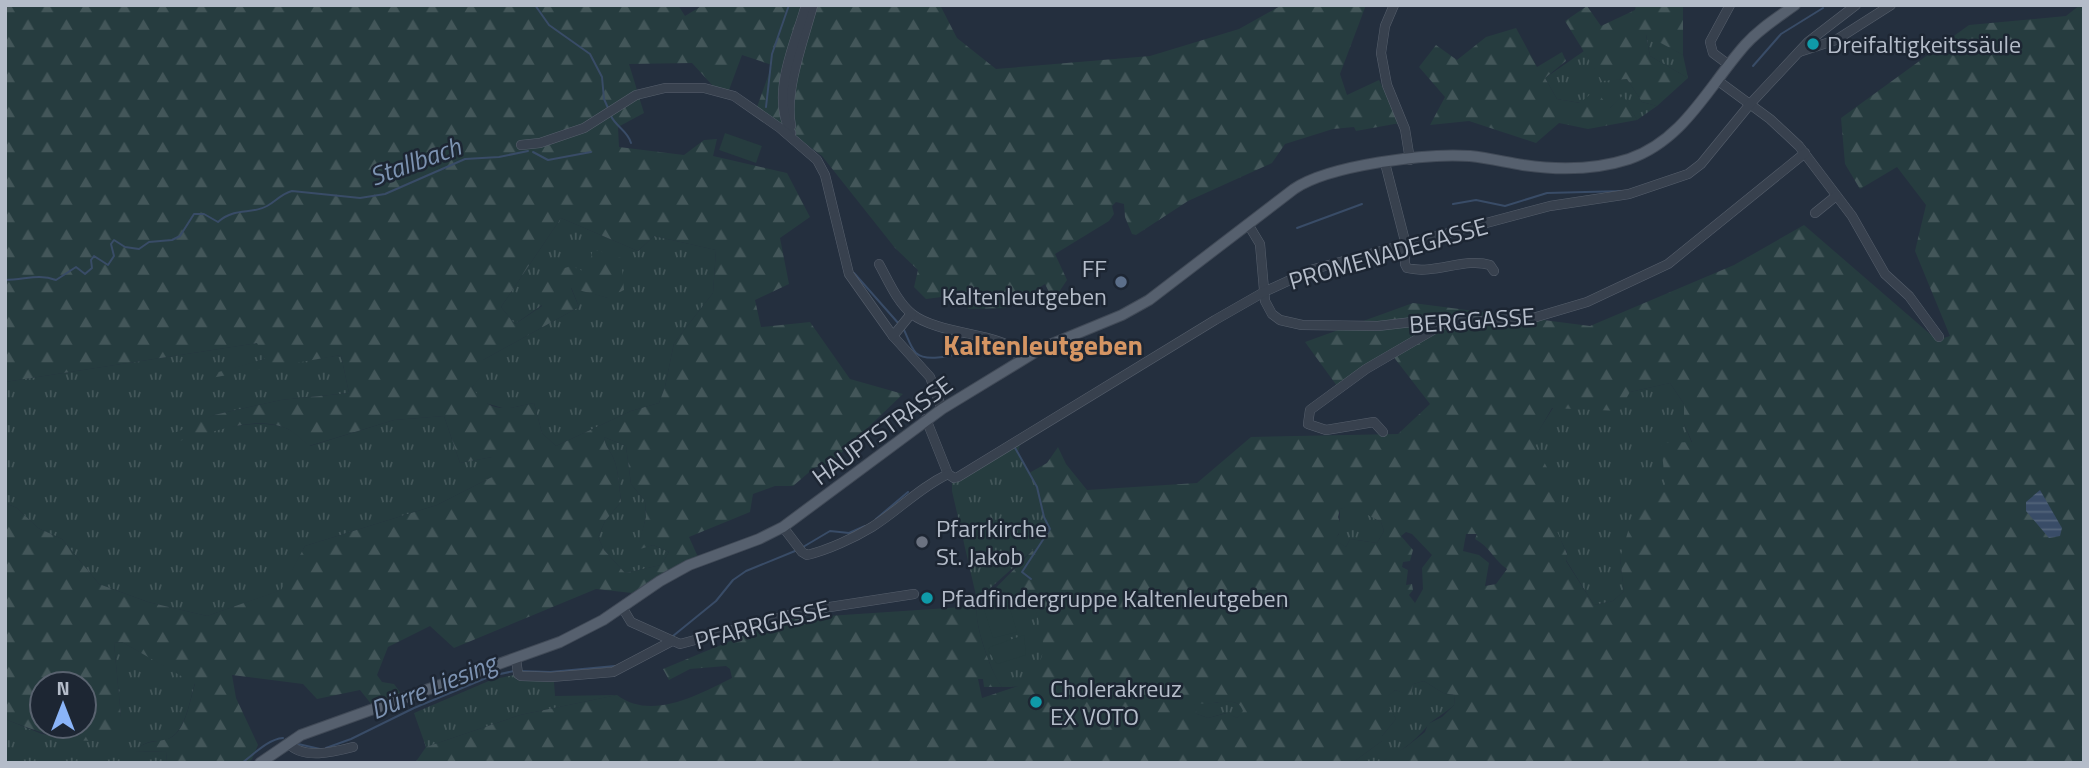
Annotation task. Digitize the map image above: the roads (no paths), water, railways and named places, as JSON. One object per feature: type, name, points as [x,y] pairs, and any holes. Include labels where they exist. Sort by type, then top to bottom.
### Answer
[{"type":"main road","name":"HAUPTSTRASSE","points":[[260,763],[301,735],[435,689],[517,667],[689,565],[760,539],[783,527],[926,419],[1020,360],[1122,315],[1149,300],[1294,189],[1313,178],[1346,169],[1410,160],[1468,156],[1555,168],[1618,162],[1642,153],[1670,138],[1747,43],[1795,5]]},
{"type":"street","points":[[793,138],[785,123],[784,84],[806,5]]},
{"type":"street","points":[[793,138],[790,101],[813,5]]},
{"type":"street","points":[[1395,5],[1385,26],[1381,53],[1387,85],[1405,129],[1410,160]]},
{"type":"street","points":[[1729,65],[1713,53],[1710,42],[1730,5]]},
{"type":"street","name":"PROMENADEGASSE","points":[[783,527],[799,549],[811,554],[872,527],[921,489],[948,474],[954,478],[958,477],[1264,292],[1314,270],[1550,206],[1629,194],[1681,178],[1700,164],[1751,103],[1799,52],[1826,27],[1856,5]]},
{"type":"street","points":[[1799,52],[1836,40],[1891,5]]},
{"type":"street","points":[[1717,80],[1780,126],[1805,153],[1852,216],[1885,274],[1909,296],[1939,337]]},
{"type":"street","points":[[521,145],[540,143],[584,128],[618,109],[636,95],[650,90],[680,87],[718,91],[734,96],[793,138],[817,160],[825,175],[849,274],[898,330],[930,377],[942,409]]},
{"type":"street","name":"BERGGASSE","points":[[1248,225],[1260,244],[1266,306],[1272,314],[1289,323],[1378,326],[1440,319],[1445,323],[1534,318],[1587,302],[1668,264],[1805,153]]},
{"type":"street","points":[[1385,163],[1405,245],[1405,264],[1410,269],[1443,269],[1483,263],[1490,265],[1494,271]]},
{"type":"street","points":[[1815,213],[1836,196]]},
{"type":"street","points":[[879,264],[911,314],[938,328],[1010,347],[1020,360]]},
{"type":"street","points":[[898,330],[911,314]]},
{"type":"street","points":[[1383,432],[1374,422],[1325,430],[1308,424],[1310,410],[1366,369],[1445,323]]},
{"type":"street","points":[[926,419],[948,474]]},
{"type":"street","name":"PFARRGASSE","points":[[622,607],[631,622],[682,643],[804,611],[914,594]]},
{"type":"street","points":[[517,667],[521,677],[543,678],[613,672],[668,639]]},
{"type":"street","points":[[288,743],[298,750],[316,753],[330,753],[353,747]]},
{"type":"water","points":[[2040,490],[2062,528],[2060,536],[2049,538],[2026,511],[2026,502]]},
{"type":"waterway","points":[[535,5],[549,25],[590,54],[602,77],[604,99],[608,108]]},
{"type":"waterway","points":[[766,107],[772,54],[789,5]]},
{"type":"waterway","name":"Dürre Liesing","points":[[1753,66],[1781,34],[1823,8]]},
{"type":"waterway","points":[[611,116],[631,143]]},
{"type":"waterway","name":"Stallbach","points":[[5,280],[37,277],[56,280],[76,267],[85,274],[92,268],[91,260],[94,256],[108,265],[114,256],[111,244],[114,240],[125,247],[139,249],[149,242],[172,240],[180,236],[194,214],[204,214],[218,222],[231,214],[261,209],[292,191],[360,198],[385,194],[465,159],[499,157],[528,151]]},
{"type":"waterway","name":"Stallbach","points":[[533,152],[548,160],[591,152]]},
{"type":"waterway","name":"Dürre Liesing","points":[[1453,204],[1476,200],[1505,206],[1547,193],[1624,191]]},
{"type":"waterway","name":"Dürre Liesing","points":[[1297,228],[1362,204]]},
{"type":"waterway","name":"Stallbach","points":[[854,273],[899,324]]},
{"type":"waterway","name":"Stallbach","points":[[903,328],[916,353],[923,357],[943,357],[996,347]]},
{"type":"waterway","points":[[1014,446],[1037,487],[1044,517],[1050,529],[1022,572],[1031,579]]},
{"type":"waterway","name":"Dürre Liesing","points":[[876,519],[908,492]]},
{"type":"waterway","name":"Dürre Liesing","points":[[803,547],[830,531],[849,533],[865,526]]},
{"type":"waterway","name":"Dürre Liesing","points":[[673,636],[716,601],[733,580],[746,571],[795,551]]},
{"type":"waterway","name":"Dürre Liesing","points":[[520,671],[550,672],[615,666]]},
{"type":"waterway","name":"Dürre Liesing","points":[[326,748],[491,676],[514,671]]},
{"type":"waterway","name":"Dürre Liesing","points":[[242,763],[267,744],[283,738]]},
{"type":"waterway","name":"Dürre Liesing","points":[[298,744],[320,749]]},
{"type":"place","name":"Dreifaltigkeitssäule","points":[[1813,44]]},
{"type":"place","name":"FF Kaltenleutgeben","points":[[1121,282]]},
{"type":"place","name":"Pfarrkirche St. Jakob","points":[[922,542]]},
{"type":"place","name":"Pfadfindergruppe Kaltenleutgeben","points":[[927,598]]},
{"type":"place","name":"Cholerakreuz EX VOTO","points":[[1036,702]]},
{"type":"district","name":"Kaltenleutgeben","points":[[1043,344]]}]
